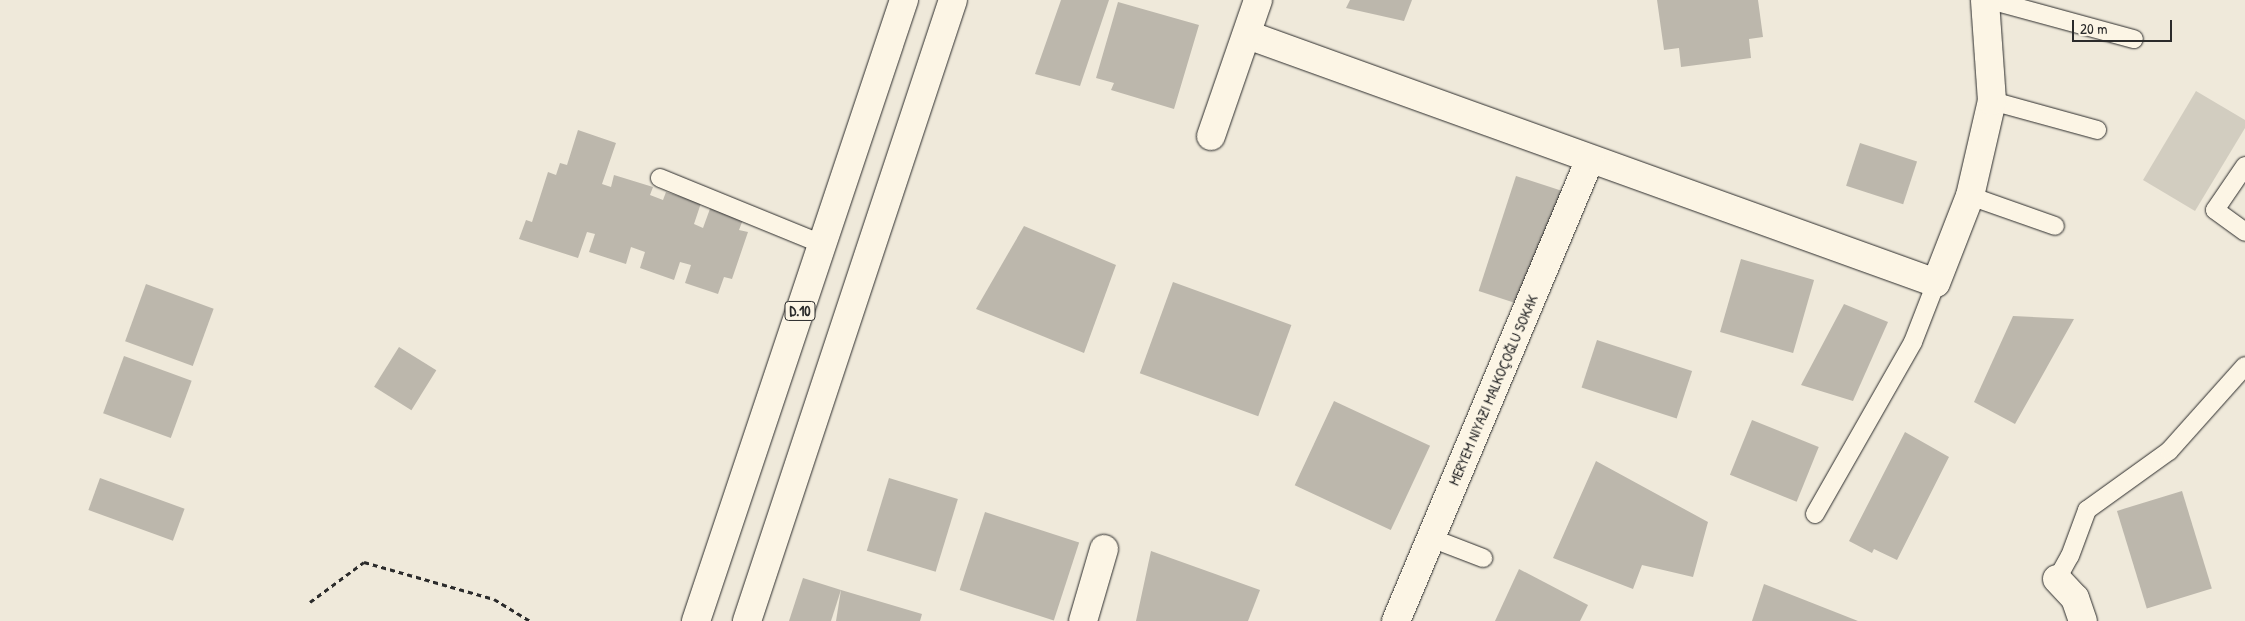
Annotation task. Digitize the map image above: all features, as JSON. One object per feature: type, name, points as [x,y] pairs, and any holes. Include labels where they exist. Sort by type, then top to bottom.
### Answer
[{"type":"street","points":[[747,621],[953,0]]},
{"type":"street","points":[[1211,136],[1248,35],[1258,0]]},
{"type":"street","points":[[1248,35],[1936,283],[1970,196],[1992,101],[1985,0]]},
{"type":"street","name":"D.10","points":[[696,621],[901,1]]},
{"type":"street","name":"MERYEM NIYAZI MALKOÇOĞLU SOKAK","points":[[1396,621],[1590,159]]},
{"type":"street","points":[[1083,621],[1104,549]]},
{"type":"street","points":[[2057,580],[2075,598],[2083,621]]},
{"type":"lane","points":[[1990,0],[2134,39]]},
{"type":"lane","points":[[1992,101],[2097,130]]},
{"type":"lane","points":[[2245,166],[2215,210],[2245,232]]},
{"type":"lane","points":[[660,178],[822,244]]},
{"type":"lane","points":[[1970,196],[2055,226]]},
{"type":"lane","points":[[1815,514],[1913,342],[1936,283]]},
{"type":"lane","points":[[2057,580],[2070,556],[2087,510],[2169,450],[2245,366]]},
{"type":"lane","points":[[1431,538],[1483,558]]},
{"type":"path","points":[[310,602],[364,562],[494,599],[530,621]]},
{"type":"shaded area","points":[[2196,91],[2245,120],[2245,128],[2195,211],[2143,180]]},
{"type":"building","points":[[1061,0],[1109,0],[1080,86],[1035,74]]},
{"type":"building","points":[[1350,0],[1412,0],[1404,21],[1346,8]]},
{"type":"building","points":[[1657,0],[1758,0],[1763,37],[1749,39],[1751,58],[1681,67],[1679,48],[1664,50]]},
{"type":"building","points":[[1118,2],[1199,25],[1174,109],[1111,90],[1114,83],[1096,78]]},
{"type":"building","points":[[578,130],[616,143],[602,184],[611,187],[614,175],[653,187],[650,195],[663,200],[666,192],[701,203],[694,224],[703,228],[711,206],[744,217],[739,230],[748,232],[732,279],[724,277],[718,294],[685,283],[691,265],[680,262],[674,280],[640,268],[645,252],[631,247],[626,264],[589,252],[595,234],[587,232],[578,258],[519,239],[526,220],[532,222],[548,172],[556,175],[560,163],[567,165]]},
{"type":"building","points":[[1860,143],[1917,162],[1903,204],[1846,186]]},
{"type":"building","points":[[1516,176],[1562,191],[1524,306],[1479,291]]},
{"type":"building","points":[[1024,226],[1116,265],[1084,353],[976,309]]},
{"type":"building","points":[[1741,259],[1814,280],[1793,353],[1720,332]]},
{"type":"building","points":[[1173,282],[1291,325],[1258,416],[1140,373]]},
{"type":"building","points":[[146,284],[214,309],[193,366],[125,341]]},
{"type":"building","points":[[1844,304],[1888,322],[1853,401],[1801,385]]},
{"type":"building","points":[[2013,316],[2074,319],[2015,424],[1974,402]]},
{"type":"building","points":[[1597,340],[1692,371],[1677,418],[1582,388]]},
{"type":"building","points":[[399,347],[436,370],[411,410],[374,387]]},
{"type":"building","points":[[124,356],[192,381],[171,438],[103,413]]},
{"type":"building","points":[[1334,401],[1430,446],[1391,530],[1295,485]]},
{"type":"building","points":[[1752,420],[1819,447],[1797,502],[1730,475]]},
{"type":"building","points":[[1905,432],[1949,457],[1897,560],[1874,549],[1872,553],[1849,541]]},
{"type":"building","points":[[1596,461],[1708,522],[1693,577],[1642,565],[1633,589],[1553,558]]},
{"type":"building","points":[[100,478],[185,509],[173,541],[88,510]]},
{"type":"building","points":[[889,478],[958,499],[936,572],[867,551]]},
{"type":"building","points":[[2182,491],[2212,589],[2147,608],[2117,511]]},
{"type":"building","points":[[985,512],[1079,543],[1054,621],[960,590]]},
{"type":"building","points":[[1151,551],[1260,590],[1248,621],[1136,621]]},
{"type":"building","points":[[1519,569],[1588,605],[1580,621],[1495,621]]},
{"type":"building","points":[[803,578],[841,590],[831,621],[789,621]]},
{"type":"building","points":[[1764,584],[1858,621],[1752,621]]},
{"type":"building","points":[[841,590],[922,614],[920,621],[836,621]]}]
